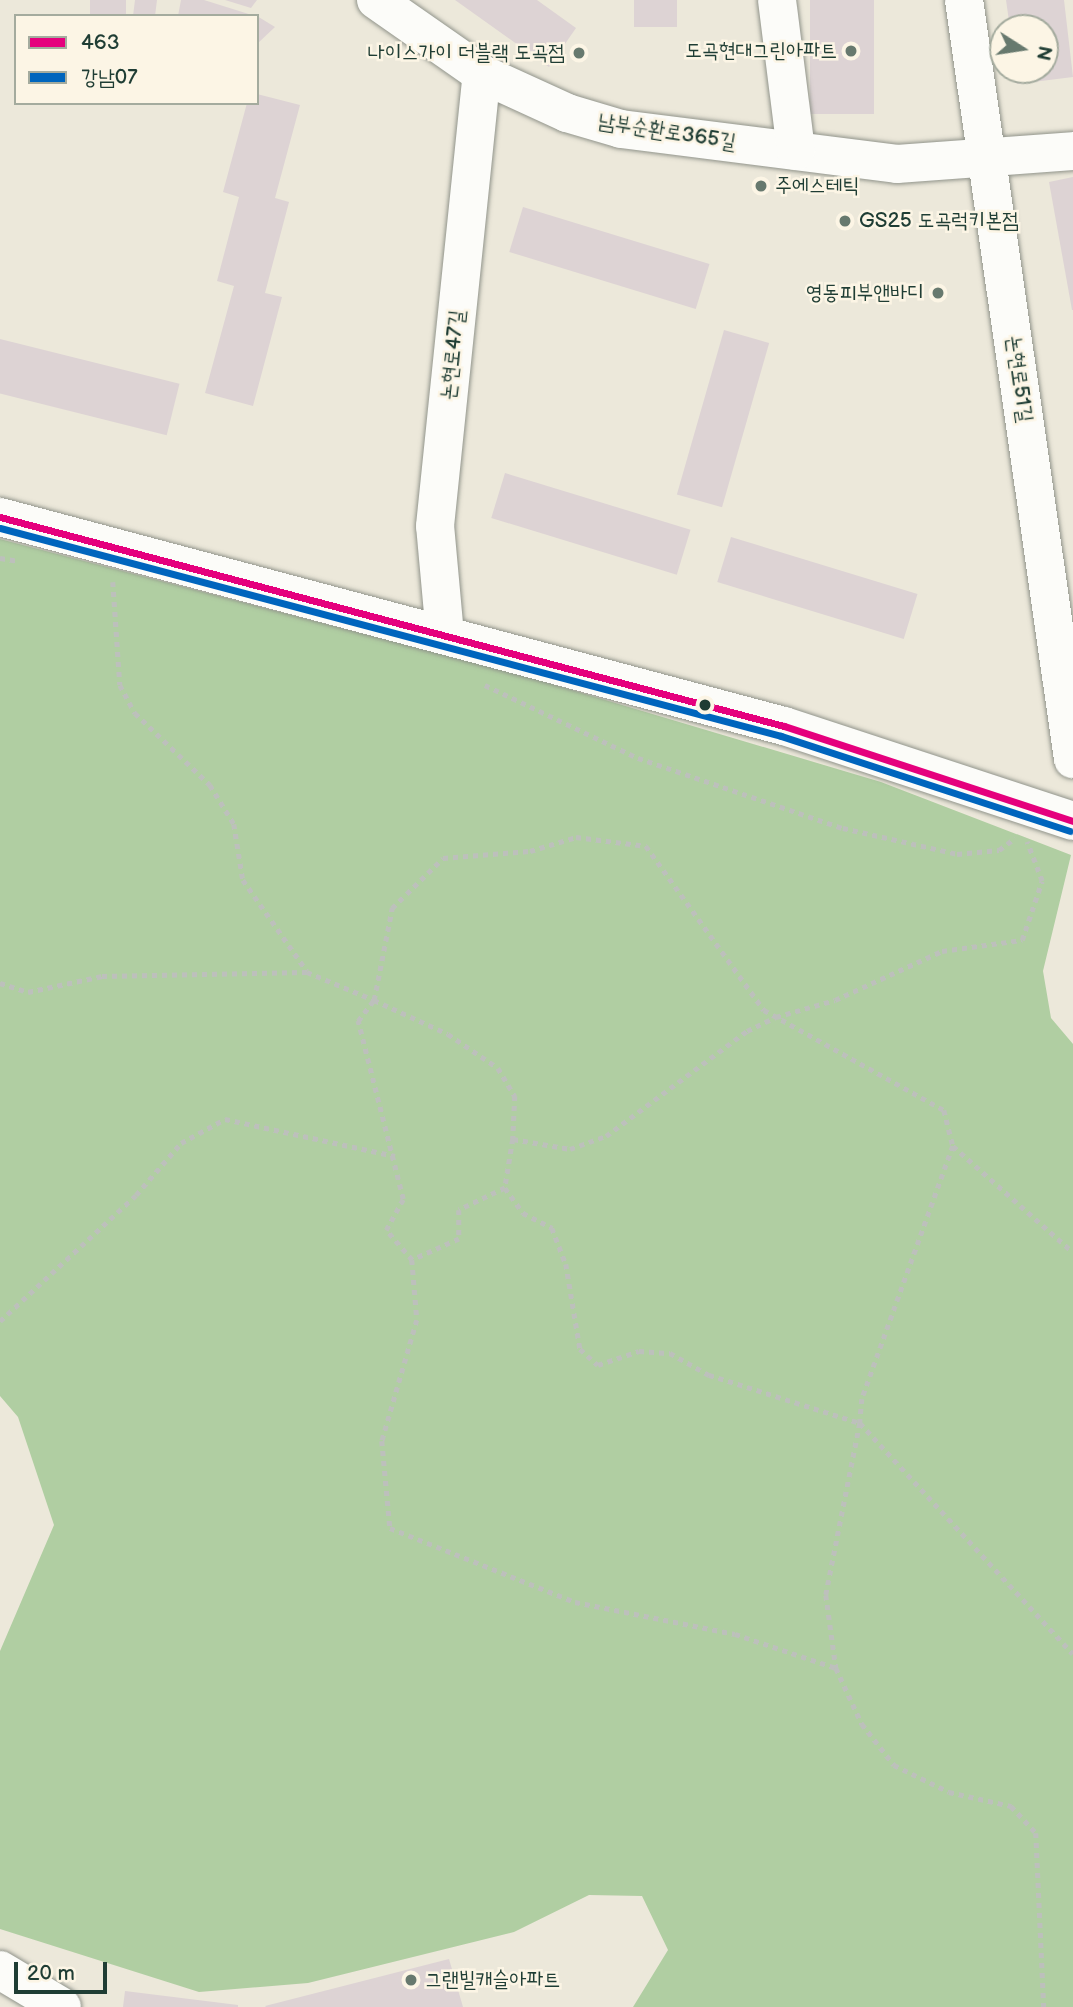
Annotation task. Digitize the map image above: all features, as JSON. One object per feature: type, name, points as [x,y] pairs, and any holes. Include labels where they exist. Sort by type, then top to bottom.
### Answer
[{"type":"street","name":"남부순환로365길","points":[[376,0],[482,74],[567,113],[621,129],[897,164],[989,160],[1073,151]]},
{"type":"street","points":[[776,0],[796,152]]},
{"type":"street","name":"논현로51길","points":[[964,0],[1073,758]]},
{"type":"street","name":"논현로47길","points":[[445,635],[435,526],[482,74]]},
{"type":"street","points":[[0,517],[784,726],[1073,821]]},
{"type":"street","points":[[0,1970],[62,2007]]},
{"type":"path","points":[[0,558],[30,562]]},
{"type":"path","points":[[125,575],[112,573],[120,685],[135,713],[210,785],[234,824],[243,880],[307,972]]},
{"type":"path","points":[[475,681],[638,758],[843,828],[957,854],[999,850],[1023,833],[1042,881],[1022,940],[942,951],[835,1000],[776,1017],[747,1031],[606,1136],[570,1149],[513,1139]]},
{"type":"path","points":[[836,1668],[735,1634],[575,1602],[390,1528],[382,1441],[417,1320],[412,1260],[386,1230],[403,1199],[396,1157],[358,1021],[374,1000],[392,908],[443,858],[530,851],[576,837],[646,846],[764,1010],[944,1110],[953,1146],[862,1399],[860,1423],[827,1595],[836,1668],[862,1724],[894,1765],[949,1792],[1011,1806],[1036,1833],[1044,2007]]},
{"type":"path","points":[[0,983],[28,992],[102,976],[307,972],[448,1034],[498,1068],[515,1096],[513,1139],[505,1188],[523,1213],[552,1228],[566,1264],[580,1349],[598,1365],[639,1351],[670,1353],[709,1374],[860,1423],[1073,1654]]},
{"type":"path","points":[[0,1321],[136,1195],[181,1143],[225,1119],[396,1157]]},
{"type":"path","points":[[953,1146],[1073,1252]]},
{"type":"path","points":[[412,1260],[460,1239],[459,1210],[505,1188]]},
{"type":"green space","points":[[0,539],[525,676],[881,782],[1071,855],[1043,971],[1051,1018],[1073,1044],[1073,2007],[633,2007],[668,1950],[642,1896],[589,1895],[514,1932],[308,1983],[199,1992],[0,1929],[0,1651],[54,1525],[18,1417],[0,1396]]},
{"type":"building","points":[[90,0],[126,0],[126,14],[90,14]]},
{"type":"building","points":[[135,0],[157,0],[155,14],[133,14]]},
{"type":"building","points":[[181,0],[204,0],[249,14],[178,14]]},
{"type":"building","points":[[225,0],[257,0],[251,8]]},
{"type":"building","points":[[455,0],[537,0],[576,28],[549,67]]},
{"type":"building","points":[[634,0],[677,0],[677,27],[634,27]]},
{"type":"building","name":"도곡현대그린아파트","points":[[810,0],[874,0],[874,114],[810,114]]},
{"type":"building","points":[[1006,0],[1064,0],[1073,77],[1059,79],[1059,14],[1008,14]]},
{"type":"building","points":[[259,17],[275,27],[259,42]]},
{"type":"building","points":[[259,95],[300,105],[275,198],[289,202],[265,293],[282,297],[253,406],[205,393],[234,286],[217,281],[239,197],[223,192],[246,105],[259,105]]},
{"type":"building","points":[[1073,177],[1073,310],[1072,310],[1049,182]]},
{"type":"building","points":[[523,207],[709,264],[696,309],[509,252]]},
{"type":"building","points":[[724,330],[769,343],[722,507],[677,494]]},
{"type":"building","points":[[0,339],[180,384],[167,435],[0,394]]},
{"type":"building","points":[[505,473],[691,530],[677,575],[491,518]]},
{"type":"building","points":[[731,537],[917,594],[904,639],[717,582]]},
{"type":"building","name":"그랜빌캐슬아파트","points":[[449,1959],[463,2007],[265,2006]]},
{"type":"building","points":[[125,1991],[238,2005],[238,2007],[123,2007]]},
{"type":"transit line","name":"463","points":[[0,517],[784,726],[1073,821]]},
{"type":"transit line","name":"강남07","points":[[0,528],[781,736],[1070,831]]},
{"type":"place","name":"도곡현대그린아파트","points":[[851,51]]},
{"type":"place","name":"나이스가이 더블랙 도곡점","points":[[579,53]]},
{"type":"place","name":"주에스테틱","points":[[761,186]]},
{"type":"place","name":"GS25 도곡럭키본점","points":[[845,221]]},
{"type":"place","name":"영동피부앤바디","points":[[938,293]]},
{"type":"place","name":"그랜빌캐슬아파트","points":[[411,1980]]}]
